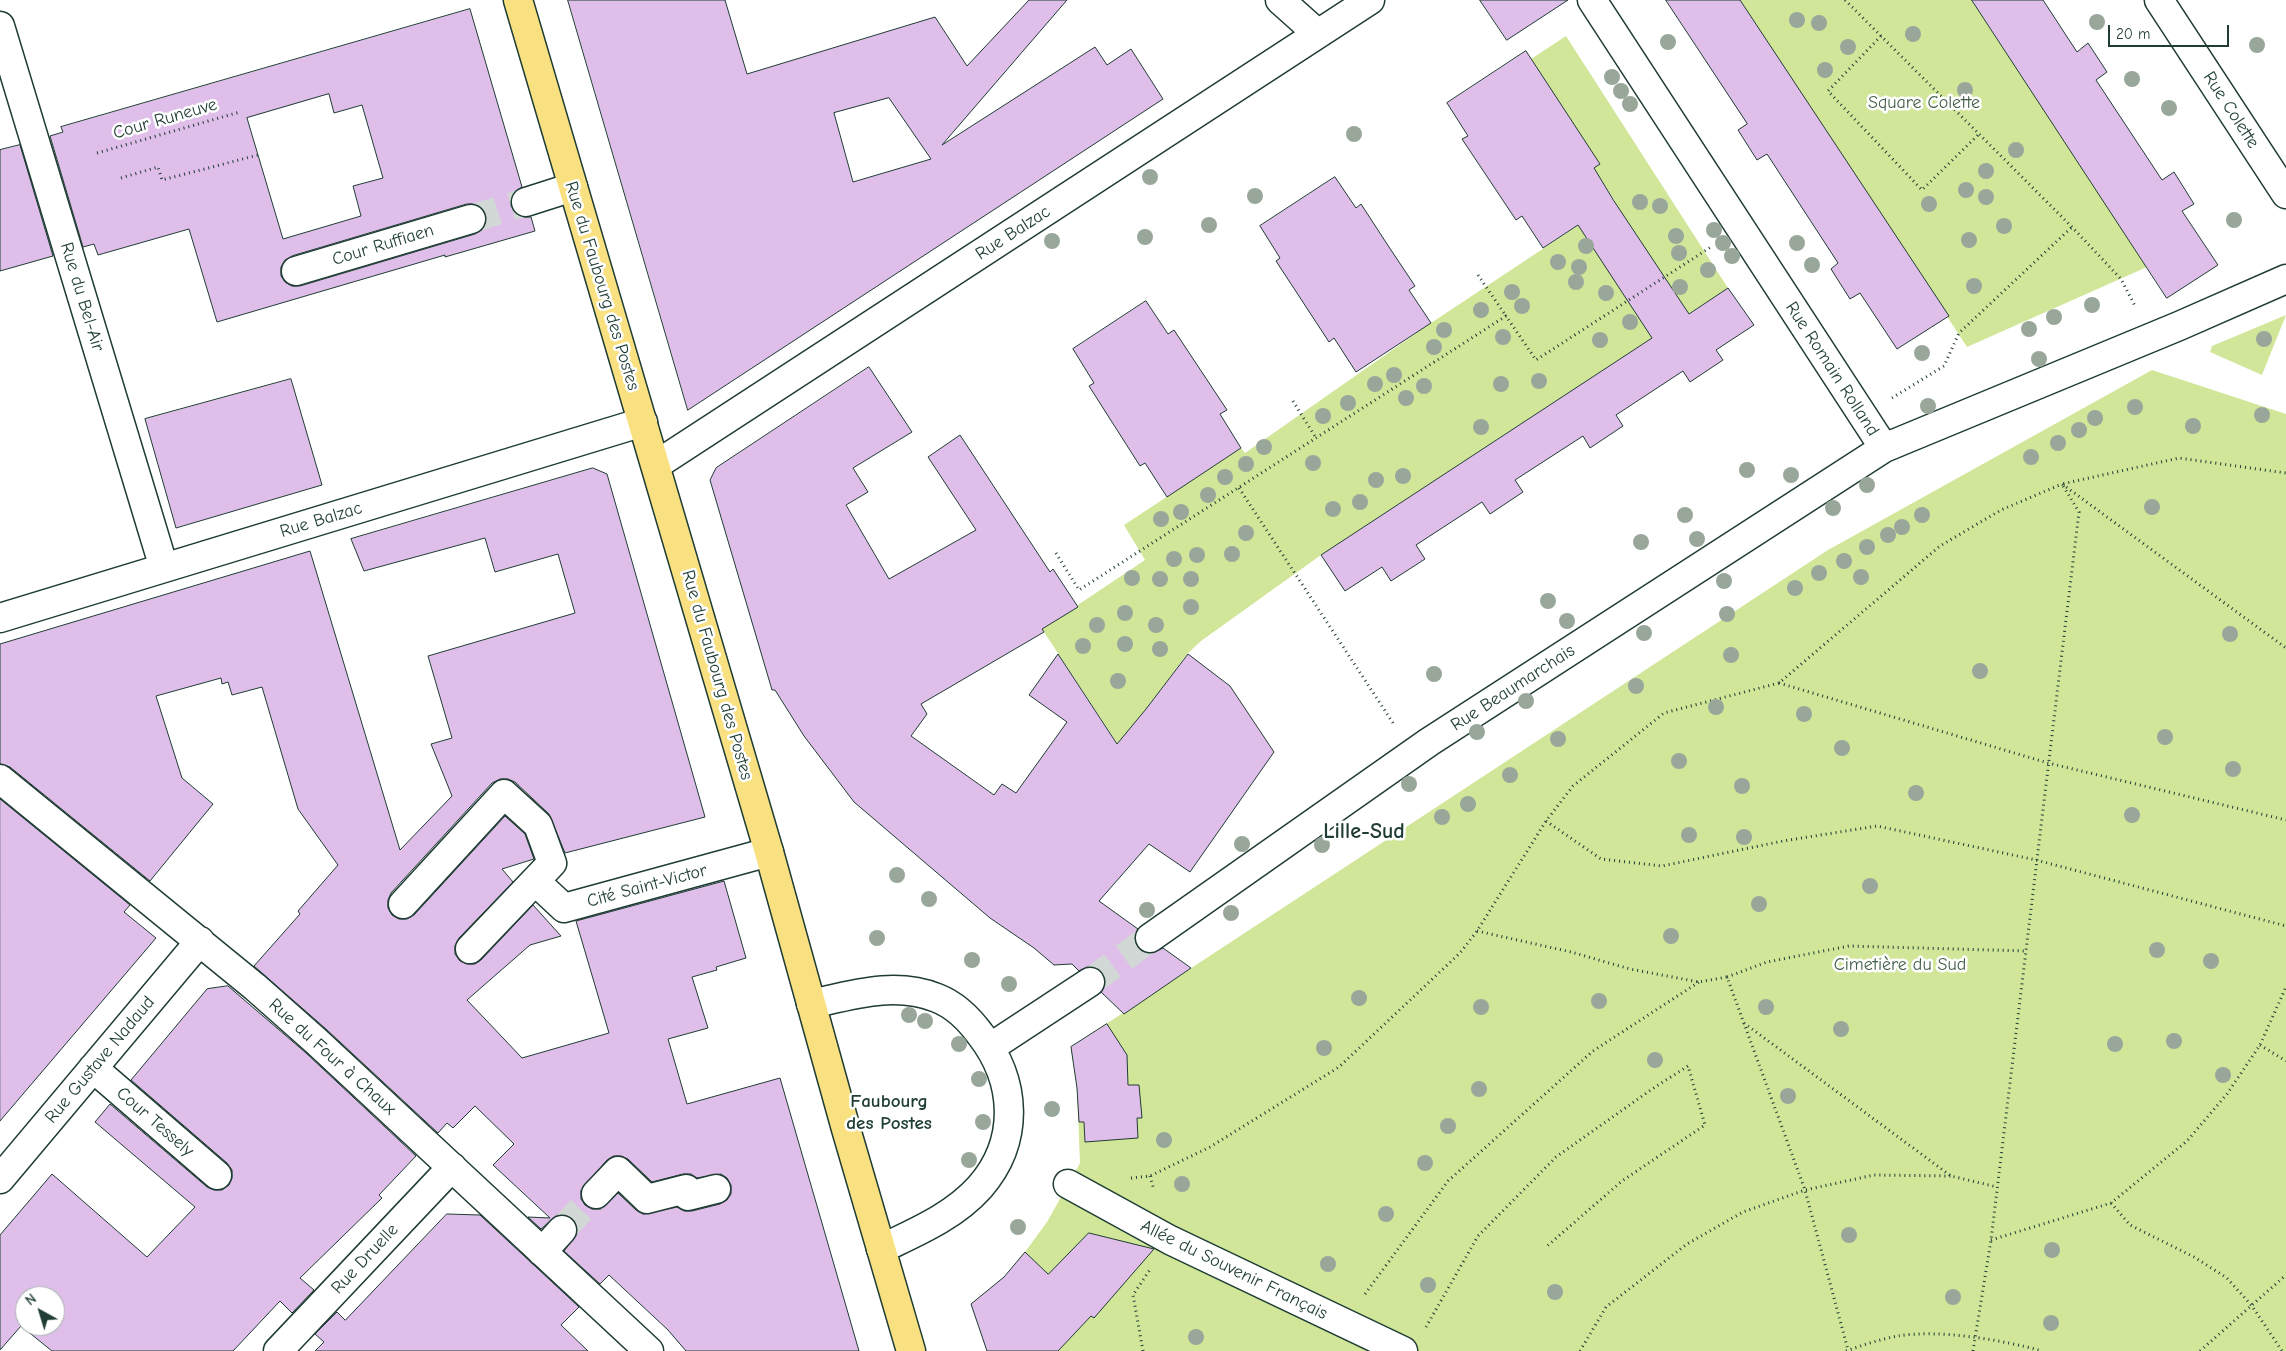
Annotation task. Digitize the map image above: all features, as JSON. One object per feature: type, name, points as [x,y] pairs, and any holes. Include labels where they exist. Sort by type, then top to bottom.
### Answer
[{"type":"main road","name":"Rue du Faubourg des Postes","points":[[518,0],[769,852],[810,1004],[911,1351]]},
{"type":"street","points":[[1280,0],[1318,34]]},
{"type":"street","name":"Rue Balzac","points":[[656,465],[1370,0]]},
{"type":"street","name":"Rue Romain Rolland","points":[[1592,0],[1884,448],[2151,338],[2286,279]]},
{"type":"street","name":"Rue Colette","points":[[2159,0],[2286,194]]},
{"type":"street","name":"Rue du Bel-Air","points":[[0,26],[164,568]]},
{"type":"street","points":[[526,202],[573,188]]},
{"type":"street","name":"Cour Ruffiaen","points":[[296,271],[470,219]]},
{"type":"street","name":"Rue Balzac","points":[[0,618],[642,422]]},
{"type":"street","name":"Rue Beaumarchais","points":[[1150,938],[1413,753],[1884,448]]},
{"type":"street","name":"Rue du Four à Chaux","points":[[0,779],[200,941],[316,1042],[649,1351]]},
{"type":"street","points":[[403,904],[504,794],[538,825],[552,863],[470,948]]},
{"type":"street","name":"Cité Saint-Victor","points":[[535,880],[564,908],[769,852]]},
{"type":"street","name":"Rue Gustave Nadaud","points":[[0,1179],[200,941]]},
{"type":"street","points":[[991,1047],[1090,982]]},
{"type":"street","points":[[810,1004],[869,991],[891,989],[916,992],[937,998],[956,1009],[969,1020],[991,1047],[1002,1070],[1008,1093],[1009,1114],[1006,1136],[1001,1154],[980,1186],[965,1201],[930,1225],[880,1249]]},
{"type":"street","name":"Cour Tessely","points":[[93,1068],[217,1175]]},
{"type":"street","name":"Rue Druelle","points":[[278,1351],[452,1168]]},
{"type":"street","points":[[596,1194],[618,1171],[647,1199],[686,1189],[688,1196],[716,1189]]},
{"type":"street","name":"Allée du Souvenir Français","points":[[1068,1184],[1170,1240],[1344,1323],[1412,1343]]},
{"type":"street","points":[[542,1252],[562,1230]]},
{"type":"path","points":[[1845,0],[2072,227],[2121,279],[2151,338]]},
{"type":"path","points":[[1881,36],[1828,91],[1922,190],[1979,134]]},
{"type":"path","name":"Cour Runeuve","points":[[97,153],[240,112]]},
{"type":"path","points":[[121,178],[158,168],[162,180],[258,155]]},
{"type":"path","points":[[1863,416],[1944,366],[1959,333],[2072,227]]},
{"type":"path","points":[[1478,275],[1536,360],[1740,228]]},
{"type":"path","points":[[1056,553],[1079,590],[1506,316]]},
{"type":"path","points":[[1293,401],[1316,438]]},
{"type":"path","points":[[1122,1179],[1150,1176],[1210,1146],[1339,1067],[1460,953],[1477,931],[1546,821],[1573,786],[1664,713],[1779,683],[1940,546],[2001,510],[2062,484],[2179,458],[2286,473]]},
{"type":"path","points":[[2062,484],[2286,648]]},
{"type":"path","points":[[1972,1351],[1991,1240],[2079,512],[2062,484]]},
{"type":"path","points":[[1239,488],[1413,753]]},
{"type":"path","points":[[1779,683],[2048,763],[2286,820]]},
{"type":"path","points":[[1546,821],[1601,859],[1662,866],[1877,826],[2036,860],[2286,926]]},
{"type":"path","points":[[1477,931],[1571,952],[1630,969],[1699,982],[1727,977],[1767,962],[1849,946],[2026,951]]},
{"type":"path","points":[[1727,977],[1805,1190],[1847,1351],[1899,1336],[1943,1335],[2009,1342],[2042,1351]]},
{"type":"path","points":[[1344,1323],[1448,1181],[1593,1051],[1699,982]]},
{"type":"path","points":[[1991,1240],[2111,1203],[2187,1141],[2227,1094],[2260,1045],[2286,987]]},
{"type":"path","points":[[1744,1023],[1951,1176]]},
{"type":"path","points":[[2260,1045],[2286,1061]]},
{"type":"path","points":[[1412,1343],[1478,1236],[1549,1164],[1655,1087],[1688,1066],[1705,1125],[1622,1181],[1546,1247]]},
{"type":"path","points":[[1580,1351],[1606,1307],[1686,1244],[1743,1212],[1805,1190],[1874,1175],[1951,1176],[1997,1187]]},
{"type":"path","points":[[2111,1203],[2130,1224],[2194,1257],[2227,1278],[2252,1306],[2282,1351]]},
{"type":"path","points":[[2200,1351],[2286,1275]]},
{"type":"green space","name":"Square Colette","points":[[1740,0],[1972,0],[2147,267],[1967,347]]},
{"type":"green space","points":[[1566,36],[1728,288],[1321,555],[1201,641],[1187,654],[1119,746],[1042,629],[1145,560],[1124,525],[1241,448],[1245,453],[1431,323],[1615,201],[1525,63]]},
{"type":"green space","points":[[2286,315],[2262,375],[2210,352],[2212,346]]},
{"type":"green space","name":"Cimetière du Sud","points":[[2152,370],[2286,414],[2286,1351],[987,1351],[971,1304],[1006,1275],[1025,1252],[1047,1222],[1080,1163],[1077,1088],[1071,1047],[1828,550]]},
{"type":"building","points":[[568,0],[725,0],[747,74],[935,17],[967,66],[1029,0],[1067,0],[942,145],[1095,47],[1107,65],[1131,49],[1163,99],[688,410]],"holes":[[[889,98],[931,159],[853,182],[834,113]]]},
{"type":"building","points":[[1480,0],[1568,0],[1507,40]]},
{"type":"building","points":[[1666,0],[1740,0],[1949,316],[1897,349],[1860,293],[1850,299],[1831,269],[1838,263],[1767,154],[1757,160],[1738,130],[1747,124]]},
{"type":"building","points":[[1972,0],[2043,0],[2077,52],[2088,43],[2107,72],[2096,80],[2162,180],[2174,172],[2194,204],[2182,211],[2218,265],[2167,298]]},
{"type":"building","points":[[470,9],[522,187],[514,192],[511,206],[516,214],[523,217],[531,217],[535,231],[445,257],[445,255],[217,322],[189,229],[98,255],[94,244],[83,247],[50,136],[63,132],[61,127]],"holes":[[[329,94],[334,113],[362,105],[383,178],[353,186],[361,216],[283,239],[247,118]],[[467,204],[481,207],[486,215],[483,229],[475,234],[300,286],[292,286],[285,282],[281,276],[281,267],[285,260],[292,256]]]},
{"type":"building","points":[[1526,51],[1600,164],[1594,168],[1614,201],[1689,314],[1728,288],[1754,325],[1716,350],[1723,360],[1690,382],[1683,371],[1616,415],[1623,426],[1590,448],[1583,436],[1515,480],[1523,492],[1490,514],[1482,502],[1416,545],[1425,559],[1391,581],[1382,567],[1345,591],[1321,555],[1652,338],[1578,225],[1543,248],[1522,216],[1516,220],[1462,139],[1468,136],[1447,103]]},
{"type":"building","points":[[20,145],[53,256],[0,271],[0,150]]},
{"type":"building","points":[[1335,177],[1356,208],[1361,204],[1415,286],[1409,290],[1431,323],[1356,372],[1334,338],[1329,342],[1276,261],[1280,258],[1260,226]]},
{"type":"building","points":[[1146,301],[1168,334],[1174,330],[1227,410],[1220,414],[1241,448],[1167,497],[1145,463],[1140,466],[1089,386],[1094,383],[1073,349]]},
{"type":"building","points":[[869,367],[912,432],[853,468],[868,492],[846,505],[889,579],[976,530],[928,457],[960,435],[1050,572],[1053,569],[1078,607],[1042,629],[1044,632],[921,704],[927,714],[911,736],[994,795],[1002,784],[1016,793],[1067,722],[1029,695],[1058,654],[1117,744],[1188,654],[1230,686],[1274,752],[1190,872],[1149,844],[1099,901],[1138,929],[1135,940],[1137,947],[1143,952],[1152,953],[1163,948],[1191,968],[1124,1014],[1101,992],[1106,981],[1103,974],[1097,968],[1089,966],[1079,971],[1072,964],[1054,965],[1034,948],[990,918],[854,802],[804,736],[775,690],[772,690],[710,480],[716,468]]},
{"type":"building","points":[[291,379],[322,485],[176,528],[145,419]]},
{"type":"building","points":[[593,468],[607,474],[705,817],[565,853],[549,814],[515,782],[508,779],[500,779],[492,783],[391,893],[388,900],[388,908],[392,915],[399,919],[407,919],[414,915],[505,816],[525,834],[534,859],[502,869],[513,882],[459,938],[455,946],[455,954],[460,961],[467,964],[475,964],[533,905],[561,936],[530,945],[467,1000],[522,1058],[609,1033],[576,921],[724,881],[746,958],[716,967],[717,970],[692,977],[708,1028],[668,1039],[687,1104],[780,1078],[859,1351],[686,1351],[668,1330],[609,1275],[600,1284],[564,1251],[577,1234],[577,1226],[572,1218],[565,1215],[557,1215],[541,1229],[528,1217],[550,1218],[493,1165],[514,1144],[475,1106],[453,1128],[447,1123],[438,1133],[326,1029],[254,966],[300,914],[298,911],[338,865],[298,809],[262,687],[232,695],[228,682],[222,684],[221,678],[156,696],[182,778],[213,804],[150,881],[10,767],[0,764],[0,644],[310,551],[400,850],[452,796],[431,744],[452,738],[428,656],[575,613],[558,554],[495,572],[485,538],[364,571],[351,539]],"holes":[[[614,1156],[628,1159],[652,1182],[683,1174],[691,1174],[697,1178],[721,1174],[727,1178],[731,1185],[731,1194],[727,1200],[720,1204],[692,1211],[684,1211],[677,1207],[643,1214],[618,1193],[601,1209],[592,1209],[585,1205],[581,1199],[581,1190],[607,1160]]]},
{"type":"building","points":[[0,799],[130,905],[124,912],[156,938],[0,1121]]},
{"type":"building","points":[[228,986],[306,1053],[416,1156],[379,1195],[382,1198],[300,1278],[314,1290],[292,1313],[280,1301],[233,1351],[52,1351],[33,1336],[65,1336],[65,1286],[15,1286],[15,1333],[0,1350],[0,1235],[52,1174],[147,1257],[195,1207],[95,1122],[110,1104],[207,1187],[214,1190],[222,1190],[229,1185],[232,1178],[232,1170],[227,1163],[131,1080],[207,989]]},
{"type":"building","points":[[1107,1024],[1127,1055],[1128,1085],[1139,1085],[1142,1118],[1137,1118],[1138,1138],[1085,1142],[1084,1122],[1079,1122],[1077,1088],[1071,1047]]},
{"type":"building","points":[[447,1214],[480,1215],[579,1307],[561,1325],[588,1351],[315,1351],[324,1342],[315,1334],[337,1312],[345,1320]]},
{"type":"building","points":[[1089,1233],[1154,1249],[1094,1318],[1091,1316],[1058,1351],[987,1351],[971,1304],[1004,1277],[1025,1252],[1048,1274]]},
{"type":"tunnel","points":[[471,219],[526,202]]},
{"type":"tunnel","points":[[1090,982],[1150,938]]},
{"type":"tunnel","points":[[562,1230],[596,1194]]},
{"type":"district","name":"Lille-Sud","points":[[1364,832]]},
{"type":"district","name":"Faubourg des Postes","points":[[889,1113]]}]
